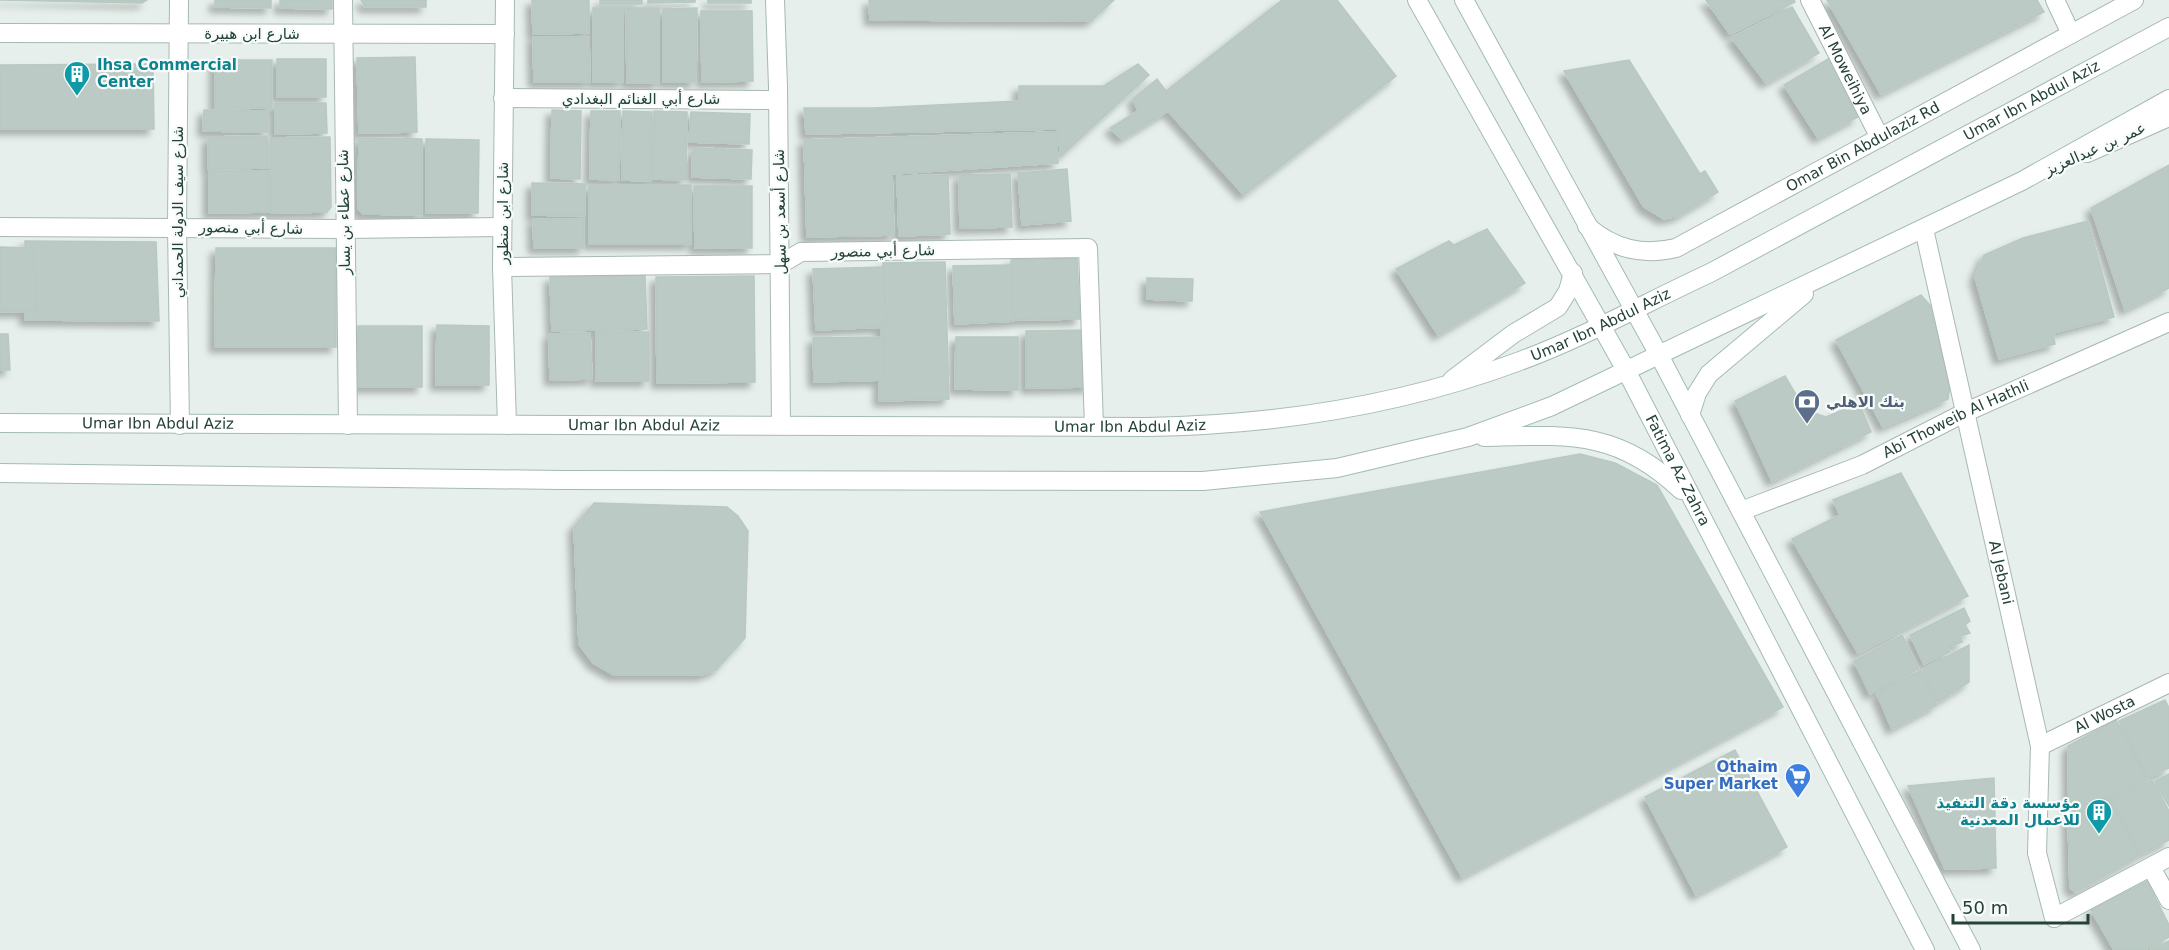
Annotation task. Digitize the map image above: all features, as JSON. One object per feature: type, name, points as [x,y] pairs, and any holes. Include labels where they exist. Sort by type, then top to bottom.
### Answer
[{"type":"main road","name":"شارع سيف الدولة الحمداني","points":[[179,0],[177,227],[180,425]]},
{"type":"main road","name":"شارع عطاء بن يسار","points":[[343,0],[348,425]]},
{"type":"main road","name":"شارع ابن منظور","points":[[505,0],[502,267],[507,425]]},
{"type":"main road","name":"شارع أسعد بن سهل","points":[[775,0],[781,264],[781,425]]},
{"type":"main road","name":"Fatima Az Zahra","points":[[1418,0],[1626,370],[1925,950]]},
{"type":"main road","points":[[1464,0],[1659,355],[1971,950]]},
{"type":"main road","name":"Al Moweihiya","points":[[1810,0],[1880,138]]},
{"type":"main road","points":[[2055,0],[2071,34]]},
{"type":"main road","name":"Omar Bin Abdulaziz Rd","points":[[1587,226],[1606,240],[1628,249],[1660,252],[1676,248],[2134,0]]},
{"type":"main road","name":"Umar Ibn Abdul Aziz","points":[[0,423],[1189,426],[1275,420],[1359,407],[1442,387],[1523,360],[1710,273],[2169,27]]},
{"type":"main road","name":"شارع ابن هبيرة","points":[[0,33],[505,34]]},
{"type":"main road","name":"شارع أبي الغنائم البغدادي","points":[[503,98],[778,100]]},
{"type":"main road","points":[[0,473],[558,480],[1203,481],[1259,478],[1337,468],[1468,437],[1552,406],[2022,181],[2169,99]]},
{"type":"main road","name":"عمر بن عبدالعزيز","points":[[2022,181],[2169,117]]},
{"type":"main road","name":"شارع أبي منصور","points":[[0,227],[344,229],[502,227]]},
{"type":"main road","name":"Al Jebani","points":[[1924,229],[2040,746],[2037,853],[2054,918],[2151,867]]},
{"type":"main road","name":"شارع أبي منصور","points":[[502,267],[781,264],[801,252],[1088,248],[1094,427]]},
{"type":"main road","points":[[1442,387],[1513,334],[1557,307],[1568,291],[1573,273]]},
{"type":"main road","points":[[1690,415],[1697,393],[1709,374],[1825,277]]},
{"type":"main road","name":"Abi Thoweib Al Hathli","points":[[1741,512],[1862,465],[1966,412],[2169,322]]},
{"type":"main road","points":[[1468,437],[1556,435],[1612,444],[1661,471],[1693,501]]},
{"type":"main road","name":"Al Wosta","points":[[2040,746],[2169,683]]},
{"type":"main road","points":[[2169,857],[2151,867],[2169,900]]},
{"type":"building","points":[[0,0],[147,0],[142,3]]},
{"type":"building","points":[[215,0],[271,0],[271,8],[215,7]]},
{"type":"building","points":[[280,0],[332,0],[332,9],[280,8]]},
{"type":"building","points":[[361,0],[426,0],[426,7],[365,7]]},
{"type":"building","points":[[532,0],[589,0],[589,33],[533,34]]},
{"type":"building","points":[[600,0],[642,0],[642,4],[600,4]]},
{"type":"building","points":[[648,0],[695,0],[695,2],[648,3]]},
{"type":"building","points":[[708,0],[751,0],[751,3],[708,3]]},
{"type":"building","points":[[869,0],[1114,0],[1091,21],[870,20]]},
{"type":"building","points":[[1282,0],[1337,0],[1396,76],[1244,195],[1168,111],[1122,139],[1110,128],[1138,111],[1133,99],[1157,79],[1166,91]]},
{"type":"building","points":[[1706,0],[1794,0],[1795,2],[1730,34]]},
{"type":"building","points":[[1827,0],[2037,0],[2044,12],[1881,94]]},
{"type":"building","points":[[1792,7],[1819,53],[1766,83],[1732,38]]},
{"type":"building","points":[[593,8],[623,8],[623,82],[593,82]]},
{"type":"building","points":[[626,8],[659,8],[659,83],[627,83]]},
{"type":"building","points":[[697,8],[696,82],[663,82],[663,9]]},
{"type":"building","points":[[701,11],[752,11],[753,81],[702,82]]},
{"type":"building","points":[[533,37],[589,37],[590,82],[534,82]]},
{"type":"building","points":[[415,57],[417,132],[359,133],[357,58]]},
{"type":"building","points":[[277,59],[326,59],[326,97],[277,97]]},
{"type":"building","points":[[1828,59],[1858,117],[1818,138],[1784,85]]},
{"type":"building","points":[[215,60],[272,60],[272,108],[215,108]]},
{"type":"building","points":[[1629,60],[1700,174],[1705,171],[1718,192],[1678,216],[1664,219],[1644,207],[1564,71]]},
{"type":"building","name":"Ihsa Commercial Center","points":[[153,64],[154,129],[0,129],[0,65]]},
{"type":"building","points":[[1138,64],[1149,75],[1061,156],[1057,129],[806,134],[804,108],[874,108],[1019,101],[1019,86],[1104,86]]},
{"type":"building","points":[[275,103],[326,103],[327,133],[275,134]]},
{"type":"building","points":[[204,110],[268,111],[268,132],[203,131]]},
{"type":"building","points":[[552,110],[581,111],[580,179],[551,178]]},
{"type":"building","points":[[591,111],[620,111],[619,180],[590,179]]},
{"type":"building","points":[[623,111],[652,112],[651,181],[622,180]]},
{"type":"building","points":[[654,111],[687,112],[686,180],[653,179]]},
{"type":"building","points":[[691,112],[750,114],[749,144],[689,142]]},
{"type":"building","points":[[1056,132],[1058,163],[892,174],[894,235],[807,237],[804,140]]},
{"type":"building","points":[[267,136],[268,168],[208,169],[208,137]]},
{"type":"building","points":[[330,137],[331,207],[327,212],[271,213],[270,138]]},
{"type":"building","points":[[359,138],[422,139],[422,215],[363,214],[358,208]]},
{"type":"building","points":[[426,139],[479,140],[478,213],[426,213]]},
{"type":"building","points":[[693,148],[752,150],[751,179],[692,177]]},
{"type":"building","points":[[2169,165],[2169,288],[2125,310],[2091,208]]},
{"type":"building","points":[[1067,169],[1071,221],[1022,225],[1018,173]]},
{"type":"building","points":[[209,171],[268,171],[269,212],[209,213]]},
{"type":"building","points":[[1010,174],[1012,227],[960,228],[959,175]]},
{"type":"building","points":[[948,175],[950,234],[899,236],[897,176]]},
{"type":"building","points":[[532,183],[585,184],[585,216],[532,215]]},
{"type":"building","points":[[589,185],[691,185],[691,244],[589,244]]},
{"type":"building","points":[[694,186],[752,186],[752,248],[695,248]]},
{"type":"building","points":[[533,219],[584,219],[584,248],[534,248]]},
{"type":"building","points":[[2088,221],[2114,317],[2053,333],[2055,344],[1999,359],[1975,277],[1984,255],[2023,238]]},
{"type":"building","points":[[1487,229],[1525,283],[1438,335],[1396,269],[1449,241],[1454,245]]},
{"type":"building","points":[[25,241],[156,242],[159,321],[25,320]]},
{"type":"building","points":[[0,247],[34,248],[36,311],[0,312]]},
{"type":"building","points":[[216,248],[336,248],[336,347],[215,347]]},
{"type":"building","points":[[1077,258],[1080,319],[1013,320],[1011,260]]},
{"type":"building","points":[[945,262],[949,399],[879,401],[883,263]]},
{"type":"building","points":[[1011,265],[1014,321],[955,324],[953,266]]},
{"type":"building","points":[[884,267],[886,327],[816,330],[813,269]]},
{"type":"building","points":[[645,275],[647,329],[552,331],[550,277]]},
{"type":"building","points":[[754,276],[755,382],[657,383],[656,277]]},
{"type":"building","points":[[1147,278],[1193,279],[1192,301],[1147,299]]},
{"type":"building","points":[[1921,295],[1930,305],[1950,385],[1948,399],[1883,427],[1836,340]]},
{"type":"building","points":[[437,325],[489,326],[489,385],[436,385]]},
{"type":"building","points":[[358,326],[422,326],[422,387],[358,387]]},
{"type":"building","points":[[1088,330],[1090,387],[1026,388],[1026,331]]},
{"type":"building","points":[[596,332],[649,332],[649,381],[596,381]]},
{"type":"building","points":[[590,333],[592,379],[550,380],[549,334]]},
{"type":"building","points":[[0,334],[8,334],[10,370],[0,370]]},
{"type":"building","points":[[884,337],[885,380],[814,382],[813,338]]},
{"type":"building","points":[[956,337],[1018,337],[1018,390],[955,389]]},
{"type":"building","name":"بنك الاهلي","points":[[1785,376],[1805,410],[1826,417],[1859,403],[1871,432],[1772,481],[1735,401]]},
{"type":"building","points":[[1580,454],[1615,463],[1657,485],[1783,707],[1462,877],[1260,512]]},
{"type":"building","points":[[1901,473],[1968,596],[1858,653],[1792,539],[1840,515],[1833,500]]},
{"type":"building","points":[[594,503],[727,507],[738,516],[748,531],[745,638],[716,670],[702,675],[614,675],[593,663],[579,644],[574,527]]},
{"type":"building","points":[[1964,608],[1970,621],[1965,625],[1970,633],[1960,636],[1962,642],[1948,647],[1950,652],[1924,664],[1910,635]]},
{"type":"building","points":[[1902,635],[1919,669],[1870,694],[1854,661]]},
{"type":"building","points":[[1969,645],[1969,682],[1938,702],[1923,669]]},
{"type":"building","points":[[1921,670],[1937,705],[1892,729],[1877,694]]},
{"type":"building","points":[[2165,700],[2169,708],[2169,768],[2147,778],[2119,721]]},
{"type":"building","points":[[2116,720],[2147,780],[2069,813],[2068,746]]},
{"type":"building","points":[[1735,750],[1787,847],[1696,895],[1645,797]]},
{"type":"building","points":[[2169,774],[2169,806],[2155,781]]},
{"type":"building","points":[[1994,778],[1996,868],[1945,869],[1908,786]]},
{"type":"building","points":[[2152,780],[2169,811],[2169,840],[2141,854],[2110,798]]},
{"type":"building","name":"مؤسسة دقة التنفيذ للاعمال المعدنية","points":[[2108,798],[2140,855],[2076,892],[2070,888],[2068,816]]},
{"type":"building","points":[[2147,881],[2169,925],[2169,937],[2144,950],[2114,950],[2091,910]]},
{"type":"building","points":[[2169,941],[2169,950],[2151,950]]},
{"type":"place","name":"Ihsa Commercial Center","points":[[77,97]]},
{"type":"place","name":"بنك الاهلي","points":[[1807,425]]},
{"type":"place","name":"Othaim Super Market","points":[[1798,799]]},
{"type":"place","name":"مؤسسة دقة التنفيذ للاعمال المعدنية","points":[[2099,835]]}]
